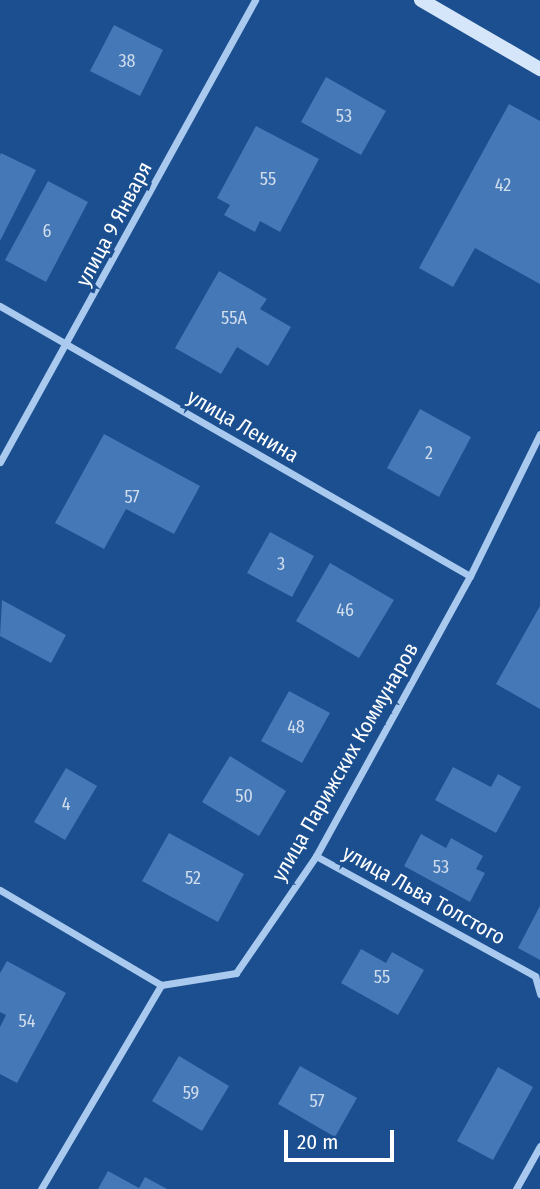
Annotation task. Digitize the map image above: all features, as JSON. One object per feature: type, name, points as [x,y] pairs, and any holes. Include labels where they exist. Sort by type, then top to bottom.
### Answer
[{"type":"street","name":"улица 9 Января","points":[[0,462],[68,346],[255,0]]},
{"type":"street","points":[[421,0],[540,69]]},
{"type":"street","name":"улица Ленина","points":[[0,306],[470,576]]},
{"type":"street","name":"улица Парижских Коммунаров","points":[[161,985],[236,973],[316,856],[470,576],[540,433]]},
{"type":"street","name":"улица Льва Толстого","points":[[316,856],[535,976],[540,994]]},
{"type":"street","points":[[0,890],[161,985],[41,1189]]},
{"type":"street","points":[[516,1189],[540,1146]]},
{"type":"building","points":[[114,25],[163,50],[140,96],[90,71]]},
{"type":"building","points":[[326,77],[386,111],[361,155],[301,122]]},
{"type":"building","points":[[509,104],[540,121],[540,284],[475,248],[453,287],[419,268]]},
{"type":"building","points":[[256,126],[319,159],[280,232],[260,221],[255,232],[224,215],[230,205],[217,198]]},
{"type":"building","points":[[1,153],[36,170],[0,241],[0,155]]},
{"type":"building","points":[[48,181],[88,202],[46,282],[5,260]]},
{"type":"building","points":[[219,271],[267,299],[260,309],[291,327],[268,366],[237,347],[221,374],[175,348]]},
{"type":"building","points":[[420,409],[471,437],[439,497],[387,468]]},
{"type":"building","points":[[104,434],[200,486],[174,534],[126,509],[104,549],[55,523]]},
{"type":"building","points":[[270,532],[314,556],[292,597],[247,573]]},
{"type":"building","points":[[330,563],[394,600],[359,658],[296,621]]},
{"type":"building","points":[[2,600],[66,635],[51,663],[0,636]]},
{"type":"building","points":[[540,606],[540,709],[496,684]]},
{"type":"building","points":[[289,691],[330,713],[302,763],[261,741]]},
{"type":"building","points":[[230,756],[286,791],[259,836],[202,802]]},
{"type":"building","points":[[453,767],[491,787],[498,774],[521,787],[496,833],[435,800]]},
{"type":"building","points":[[66,768],[97,786],[65,840],[34,822]]},
{"type":"building","points":[[169,833],[244,874],[218,922],[142,881]]},
{"type":"building","points":[[421,834],[446,848],[451,838],[483,856],[476,869],[485,873],[470,902],[404,866]]},
{"type":"building","points":[[540,906],[540,960],[518,948]]},
{"type":"building","points":[[361,949],[386,963],[392,952],[424,970],[398,1015],[341,983]]},
{"type":"building","points":[[7,961],[66,993],[17,1083],[0,1074],[0,1027],[6,1015],[0,1012],[0,973]]},
{"type":"building","points":[[179,1056],[229,1086],[202,1131],[152,1101]]},
{"type":"building","points":[[300,1066],[357,1098],[335,1137],[278,1104]]},
{"type":"building","points":[[498,1067],[533,1087],[493,1160],[457,1141]]},
{"type":"building","points":[[108,1171],[139,1188],[145,1177],[167,1189],[98,1189]]}]
